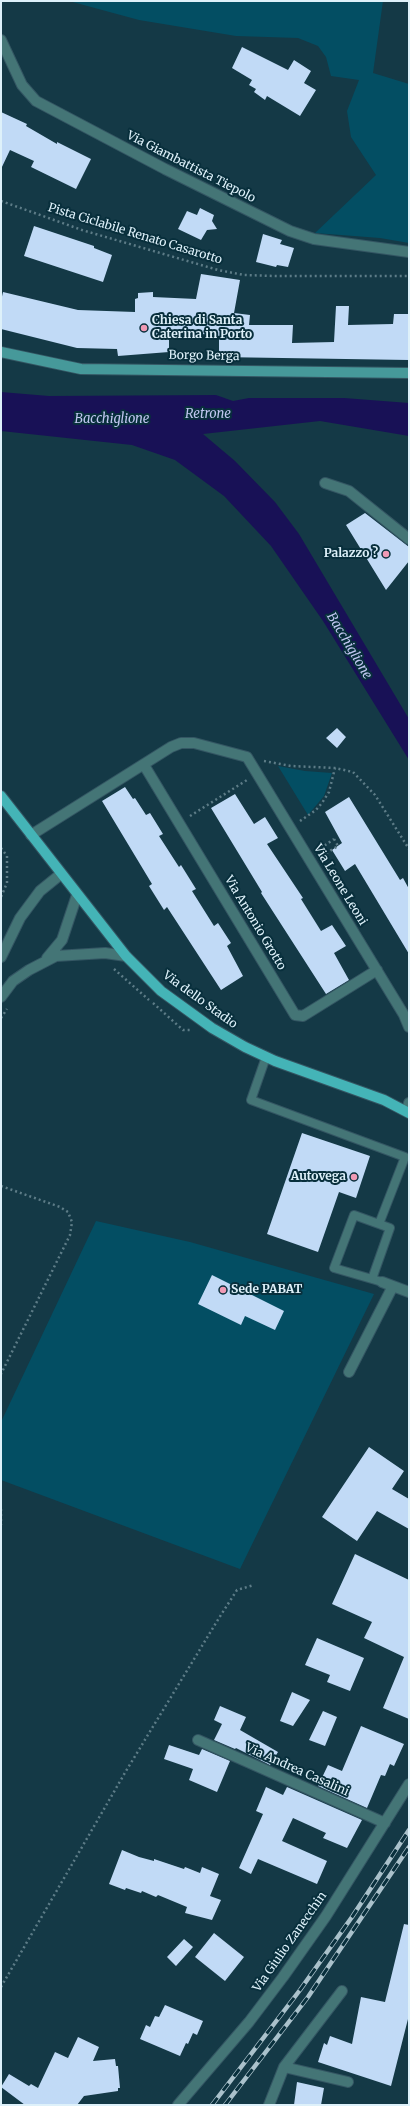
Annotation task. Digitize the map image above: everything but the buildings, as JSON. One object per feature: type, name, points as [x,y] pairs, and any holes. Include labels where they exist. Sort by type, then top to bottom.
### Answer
[{"type":"main road","name":"Borgo Berga","points":[[1,352],[81,369],[409,373]]},
{"type":"main road","name":"Via dello Stadio","points":[[1,796],[126,956],[161,991],[224,1036],[266,1057],[408,1109]]},
{"type":"street","name":"Via Giambattista Tiepolo","points":[[1,40],[22,84],[36,102],[165,169],[290,231],[314,239],[409,252]]},
{"type":"street","points":[[325,483],[350,491],[409,539]]},
{"type":"street","points":[[31,835],[181,743],[194,743],[247,757]]},
{"type":"street","name":"Via Leone Leoni","points":[[247,757],[377,970],[409,1027]]},
{"type":"street","name":"Via Antonio Grotto","points":[[144,765],[295,1015],[304,1016],[377,970]]},
{"type":"street","points":[[1,957],[20,918],[40,891],[61,874]]},
{"type":"street","points":[[1,997],[13,981],[44,961],[54,952],[62,940],[77,895]]},
{"type":"street","points":[[44,961],[56,956],[72,953],[105,953],[126,956]]},
{"type":"street","points":[[377,1280],[409,1292]]},
{"type":"street","points":[[350,1372],[393,1286]]},
{"type":"street","name":"Via Andrea Casalini","points":[[198,1740],[385,1823]]},
{"type":"street","name":"Via Giulio Zanecchin","points":[[178,2105],[249,2022],[283,1977],[326,1916],[409,1784]]},
{"type":"street","points":[[269,2105],[284,2067],[342,1991]]},
{"type":"street","points":[[284,2067],[348,2082]]},
{"type":"lane","points":[[266,1057],[251,1100],[405,1157],[379,1224]]},
{"type":"lane","points":[[354,1215],[390,1228],[377,1280],[334,1268],[354,1215]]},
{"type":"path","name":"Pista Ciclabile Renato Casarotto","points":[[1,201],[82,230],[186,262],[224,271],[275,276],[409,276]]},
{"type":"path","points":[[247,757],[291,766],[335,768],[353,772],[375,795],[409,849]]},
{"type":"path","points":[[290,828],[316,810],[322,803],[329,792],[335,768]]},
{"type":"path","points":[[179,823],[257,774]]},
{"type":"path","points":[[334,839],[338,846],[325,854],[321,848],[334,839]]},
{"type":"path","points":[[1,848],[7,856],[7,883],[1,897]]},
{"type":"path","points":[[110,966],[121,973],[183,1030],[191,1030]]},
{"type":"path","points":[[1,1018],[11,1003]]},
{"type":"path","points":[[1,1186],[60,1207],[68,1212],[72,1222],[70,1235],[1,1374]]},
{"type":"path","points":[[1,1509],[1,1525]]},
{"type":"path","points":[[1,1987],[126,1771],[219,1618],[238,1590],[254,1585]]},
{"type":"shaded area","points":[[69,1],[383,1],[373,73],[409,84],[409,243],[380,238],[315,233],[376,175],[351,137],[347,111],[359,80],[331,76],[326,57],[318,46],[298,38],[236,36],[139,20]]},
{"type":"shaded area","points":[[278,766],[305,771],[332,773],[324,796],[308,815]]},
{"type":"shaded area","points":[[96,1221],[190,1242],[374,1294],[240,1569],[1,1480],[1,1422]]},
{"type":"water","name":"Bacchiglione","points":[[1,392],[49,396],[216,395],[233,401],[249,398],[344,398],[409,403],[409,436],[320,421],[203,434],[235,461],[275,502],[299,534],[409,719],[409,760],[323,621],[271,546],[224,496],[175,460],[132,445],[1,431]]},
{"type":"railway","points":[[212,2105],[300,1990],[352,1917],[409,1830]]},
{"type":"railway","points":[[225,2105],[308,1997],[409,1847]]},
{"type":"place","name":"Chiesa di Santa Caterina in Porto","points":[[144,328]]},
{"type":"place","name":"Palazzo ?","points":[[386,554]]},
{"type":"place","name":"Autovega","points":[[354,1177]]},
{"type":"place","name":"Sede PABAT","points":[[223,1290]]},
{"type":"water label","name":"Retrone","points":[[208,414]]}]
